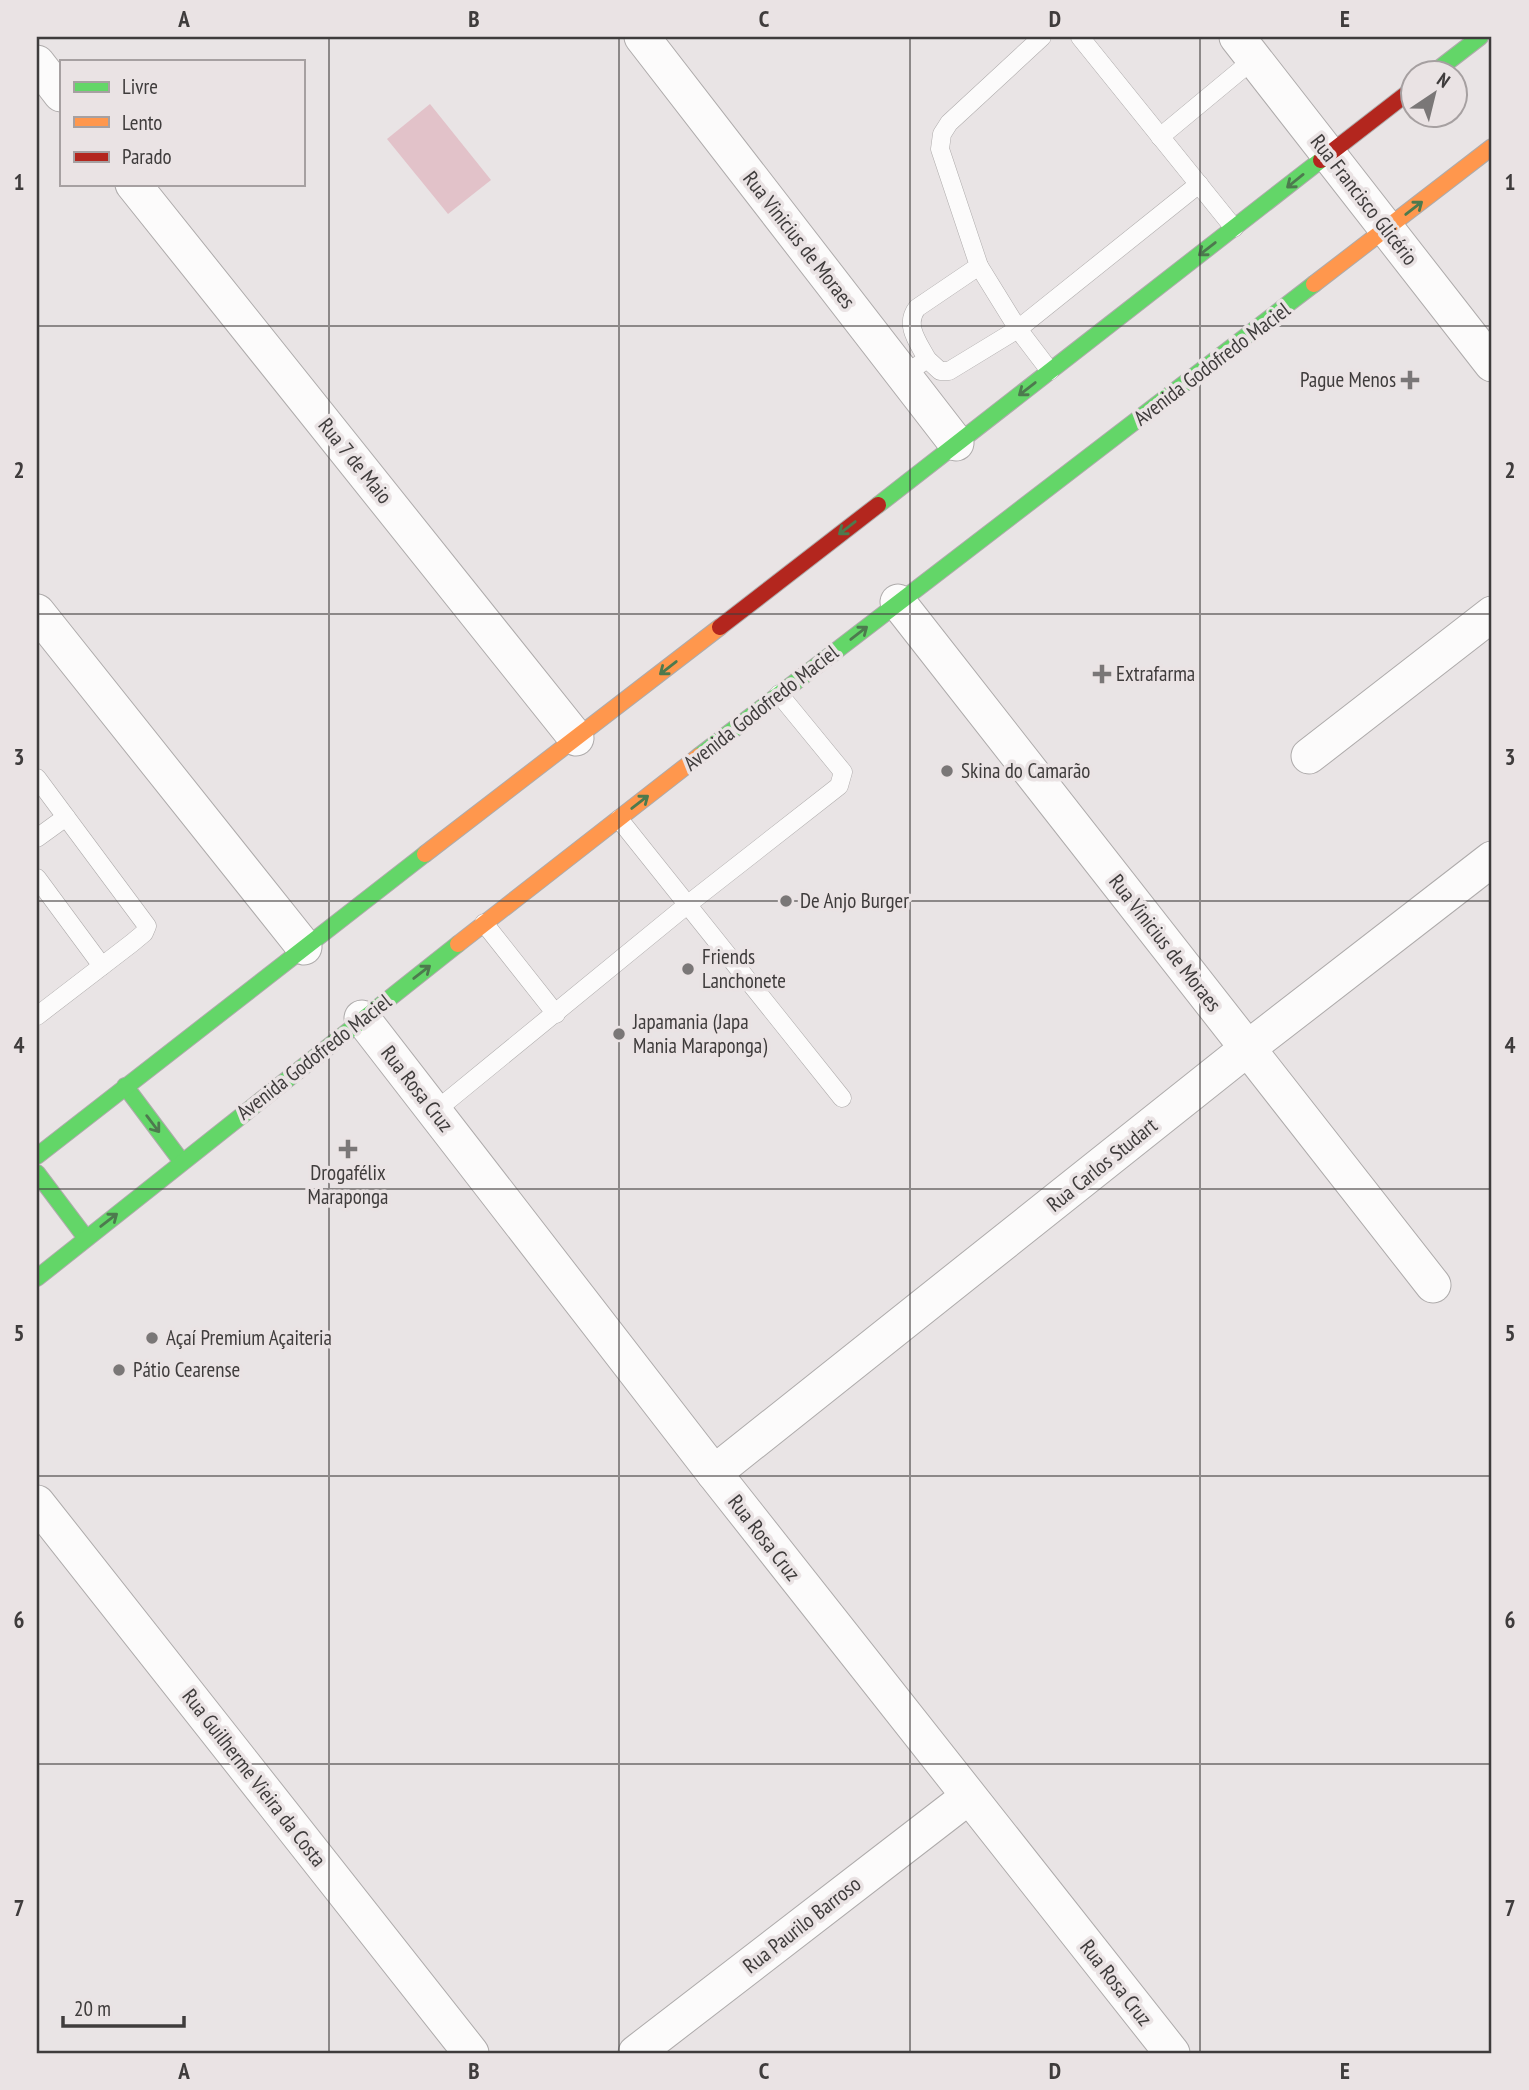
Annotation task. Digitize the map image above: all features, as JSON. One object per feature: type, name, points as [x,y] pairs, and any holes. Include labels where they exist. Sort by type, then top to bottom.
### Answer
[{"type":"main road","points":[[1450,60],[1480,37]]},
{"type":"main road","points":[[37,1156],[1400,98]]},
{"type":"main road","name":"Avenida Godofredo Maciel","points":[[37,1278],[484,923],[1492,147]]},
{"type":"main road","points":[[125,1086],[182,1162]]},
{"type":"main road","points":[[37,1173],[86,1238]]},
{"type":"street","name":"Rua Vinicius de Moraes","points":[[642,37],[915,367],[956,443]]},
{"type":"street","name":"Rua Francisco Glicério","points":[[1245,48],[1492,364]]},
{"type":"street","points":[[37,63],[60,93]]},
{"type":"street","name":"Rua 7 de Maio","points":[[135,186],[576,738]]},
{"type":"street","name":"Rua Vinicius de Moraes","points":[[898,602],[1433,1285]]},
{"type":"street","points":[[37,612],[304,947]]},
{"type":"street","points":[[1309,756],[1492,614]]},
{"type":"street","name":"Rua Carlos Studart","points":[[714,1474],[1248,1048],[1492,859]]},
{"type":"street","name":"Rua Rosa Cruz","points":[[362,1018],[714,1474],[1172,2053]]},
{"type":"street","name":"Rua Guilherme Vieira da Costa","points":[[37,1503],[471,2053]]},
{"type":"street","name":"Rua Paurilo Barroso","points":[[636,2053],[673,2043],[968,1797]]},
{"type":"lane","points":[[1042,37],[949,123],[942,134],[940,149],[979,266],[1018,329],[1050,371]]},
{"type":"lane","points":[[1080,37],[1234,228]]},
{"type":"lane","points":[[1160,136],[1245,48]]},
{"type":"lane","points":[[979,266],[918,308],[912,315],[915,367],[949,371],[1018,329],[1199,184]]},
{"type":"lane","points":[[434,1112],[687,905],[839,786],[843,772],[779,694]]},
{"type":"lane","points":[[37,778],[147,926],[144,933],[37,1016]]},
{"type":"lane","points":[[37,838],[66,817]]},
{"type":"lane","points":[[619,819],[842,1098]]},
{"type":"lane","points":[[37,878],[102,966]]},
{"type":"lane","points":[[484,923],[556,1014]]},
{"type":"shaded area","points":[[430,104],[491,180],[448,214],[387,139]]},
{"type":"traffic: fast","points":[[1450,60],[1480,37]]},
{"type":"traffic: fast","points":[[878,505],[1321,160]]},
{"type":"traffic: fast","points":[[699,756],[1314,284]]},
{"type":"traffic: fast","points":[[37,1156],[425,854]]},
{"type":"traffic: fast","points":[[37,1278],[458,944]]},
{"type":"traffic: fast","points":[[125,1086],[182,1162]]},
{"type":"traffic: fast","points":[[37,1173],[86,1238]]},
{"type":"traffic: slow","points":[[1314,284],[1492,147]]},
{"type":"traffic: slow","points":[[425,854],[720,627]]},
{"type":"traffic: slow","points":[[458,944],[699,756]]},
{"type":"traffic: jam","points":[[1321,160],[1400,99]]},
{"type":"traffic: jam","points":[[720,627],[878,505]]},
{"type":"place","name":"Pague Menos","points":[[1410,380]]},
{"type":"place","name":"Extrafarma","points":[[1102,674]]},
{"type":"place","name":"Skina do Camarão","points":[[947,771]]},
{"type":"place","name":"De Anjo Burger","points":[[786,901]]},
{"type":"place","name":"Friends Lanchonete","points":[[688,969]]},
{"type":"place","name":"Japamania (Japa Mania Maraponga)","points":[[619,1034]]},
{"type":"place","name":"Drogafélix Maraponga","points":[[348,1149]]},
{"type":"place","name":"Açaí Premium Açaiteria","points":[[152,1338]]},
{"type":"place","name":"Pátio Cearense","points":[[119,1370]]}]
